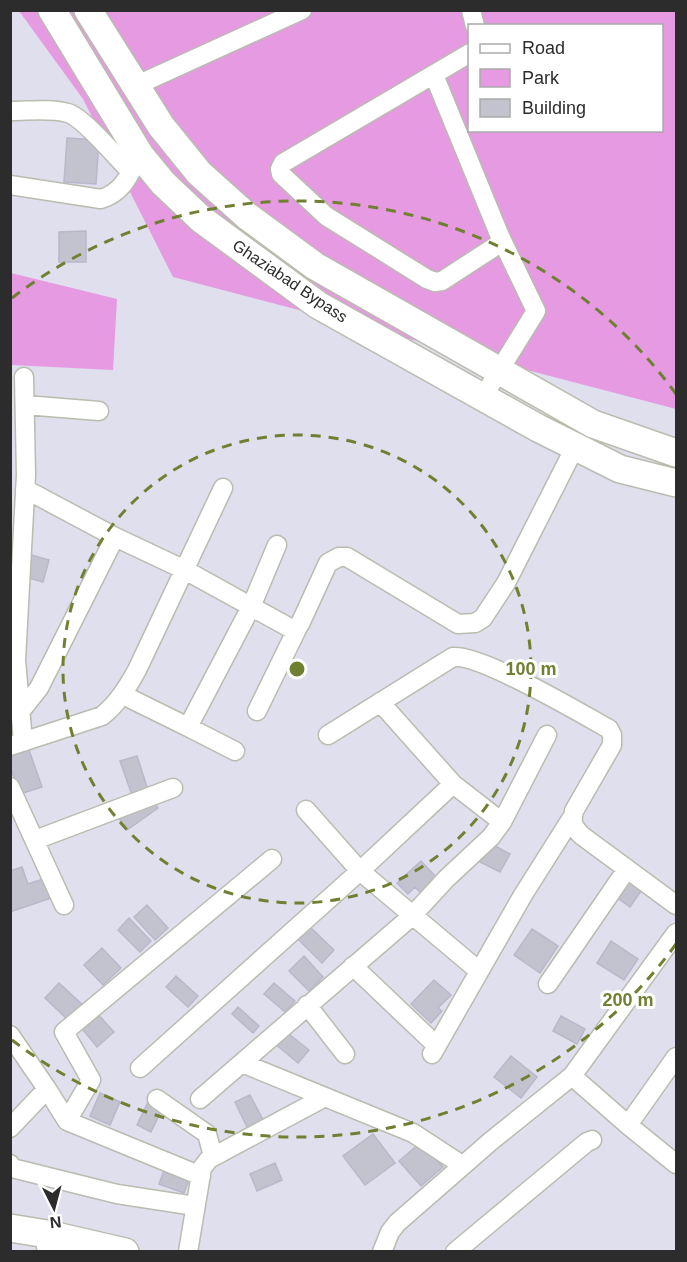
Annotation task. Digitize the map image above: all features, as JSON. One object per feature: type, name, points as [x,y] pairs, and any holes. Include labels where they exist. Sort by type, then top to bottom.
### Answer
[{"type":"main road","name":"Ghaziabad Bypass","points":[[52,10],[136,163],[163,183],[201,219],[318,305],[483,397],[620,469],[676,483]]},
{"type":"main road","name":"Ghaziabad Bypass","points":[[88,10],[161,126],[199,173],[247,216],[315,266],[593,424],[676,453]]},
{"type":"main road","points":[[10,1228],[48,1246],[125,1251]]},
{"type":"street","points":[[135,86],[302,10]]},
{"type":"street","points":[[468,54],[284,163],[280,170],[281,174],[326,216],[435,282],[442,281],[502,242]]},
{"type":"street","points":[[434,75],[502,242],[536,312],[483,397]]},
{"type":"street","points":[[10,111],[57,111],[71,114],[136,163],[120,189],[101,199],[10,185]]},
{"type":"street","points":[[24,377],[16,660],[20,712],[17,744],[102,716],[123,695],[223,488]]},
{"type":"street","points":[[24,405],[99,411]]},
{"type":"street","points":[[257,711],[328,563],[339,557],[347,557],[458,624],[475,623],[483,618],[506,583],[575,447]]},
{"type":"street","points":[[21,480],[115,537],[184,570],[290,628],[298,627]]},
{"type":"street","points":[[20,712],[39,688],[115,537]]},
{"type":"street","points":[[188,728],[251,607],[276,545]]},
{"type":"street","points":[[453,657],[458,624]]},
{"type":"street","points":[[328,735],[453,657],[464,657],[520,681],[609,729],[612,735],[612,745],[571,819],[523,895],[434,1050],[353,966]]},
{"type":"street","points":[[123,695],[235,751]]},
{"type":"street","points":[[380,702],[453,784],[502,822]]},
{"type":"street","points":[[200,1099],[412,915],[491,837],[502,822],[547,735]]},
{"type":"street","points":[[140,1068],[360,871],[453,784]]},
{"type":"street","points":[[10,787],[64,905]]},
{"type":"street","points":[[34,840],[173,789]]},
{"type":"street","points":[[306,810],[360,871],[479,971]]},
{"type":"street","points":[[571,819],[581,835],[676,905]]},
{"type":"street","points":[[67,1121],[91,1080],[64,1032],[272,859]]},
{"type":"street","points":[[548,984],[627,869]]},
{"type":"street","points":[[382,1251],[390,1232],[397,1223],[462,1165],[572,1076],[676,933]]},
{"type":"street","points":[[307,1005],[345,1054]]},
{"type":"street","points":[[10,1035],[67,1121],[201,1176]]},
{"type":"street","points":[[628,1125],[676,1057]]},
{"type":"street","points":[[242,1063],[413,1133],[462,1165]]},
{"type":"street","points":[[572,1076],[628,1125],[674,1158]]},
{"type":"street","points":[[10,1128],[47,1089]]},
{"type":"street","points":[[188,1251],[202,1168],[213,1156],[325,1097]]},
{"type":"street","points":[[157,1099],[207,1134],[213,1156]]},
{"type":"street","points":[[456,1251],[592,1140]]},
{"type":"street","points":[[11,1167],[117,1194],[195,1206]]},
{"type":"green space","points":[[19,11],[676,11],[676,409],[173,277],[83,99]]},
{"type":"green space","points":[[11,273],[117,299],[113,370],[11,365]]},
{"type":"building","points":[[67,138],[99,140],[96,184],[64,182]]},
{"type":"building","points":[[86,231],[86,262],[59,262],[59,232]]},
{"type":"building","points":[[28,554],[49,560],[43,582],[22,576]]},
{"type":"building","points":[[28,747],[42,787],[20,794],[10,766],[10,753]]},
{"type":"building","points":[[137,756],[148,790],[132,795],[120,761]]},
{"type":"building","points":[[151,799],[158,808],[127,830],[118,817]]},
{"type":"building","points":[[490,843],[510,854],[500,872],[480,862]]},
{"type":"building","points":[[421,861],[438,879],[422,894],[415,887],[408,894],[397,883]]},
{"type":"building","points":[[22,867],[28,884],[46,878],[54,897],[10,912],[10,871]]},
{"type":"building","points":[[623,878],[641,891],[630,907],[612,894]]},
{"type":"building","points":[[147,905],[168,928],[155,940],[134,917]]},
{"type":"building","points":[[129,918],[151,941],[140,952],[118,930]]},
{"type":"building","points":[[310,927],[334,950],[322,963],[298,939]]},
{"type":"building","points":[[532,929],[558,946],[540,973],[514,955]]},
{"type":"building","points":[[611,941],[638,959],[624,980],[597,963]]},
{"type":"building","points":[[102,948],[121,968],[103,985],[84,965]]},
{"type":"building","points":[[304,956],[323,977],[309,991],[289,971]]},
{"type":"building","points":[[176,976],[198,996],[188,1007],[166,987]]},
{"type":"building","points":[[434,980],[451,995],[438,1008],[442,1011],[431,1023],[411,1004]]},
{"type":"building","points":[[59,983],[83,1005],[69,1021],[45,998]]},
{"type":"building","points":[[274,983],[295,1001],[285,1012],[264,994]]},
{"type":"building","points":[[238,1007],[259,1026],[253,1033],[232,1014]]},
{"type":"building","points":[[95,1011],[114,1032],[97,1047],[79,1025]]},
{"type":"building","points":[[561,1016],[585,1029],[577,1044],[553,1031]]},
{"type":"building","points":[[284,1030],[309,1050],[298,1063],[274,1043]]},
{"type":"building","points":[[511,1056],[537,1077],[521,1098],[494,1077]]},
{"type":"building","points":[[100,1093],[120,1102],[110,1125],[90,1116]]},
{"type":"building","points":[[250,1095],[264,1122],[248,1129],[235,1102]]},
{"type":"building","points":[[148,1102],[162,1109],[151,1132],[137,1125]]},
{"type":"building","points":[[373,1134],[395,1163],[365,1185],[343,1156]]},
{"type":"building","points":[[421,1142],[443,1167],[421,1186],[399,1161]]},
{"type":"building","points":[[275,1163],[282,1180],[257,1191],[250,1174]]},
{"type":"building","points":[[166,1165],[191,1174],[184,1193],[159,1184]]}]
